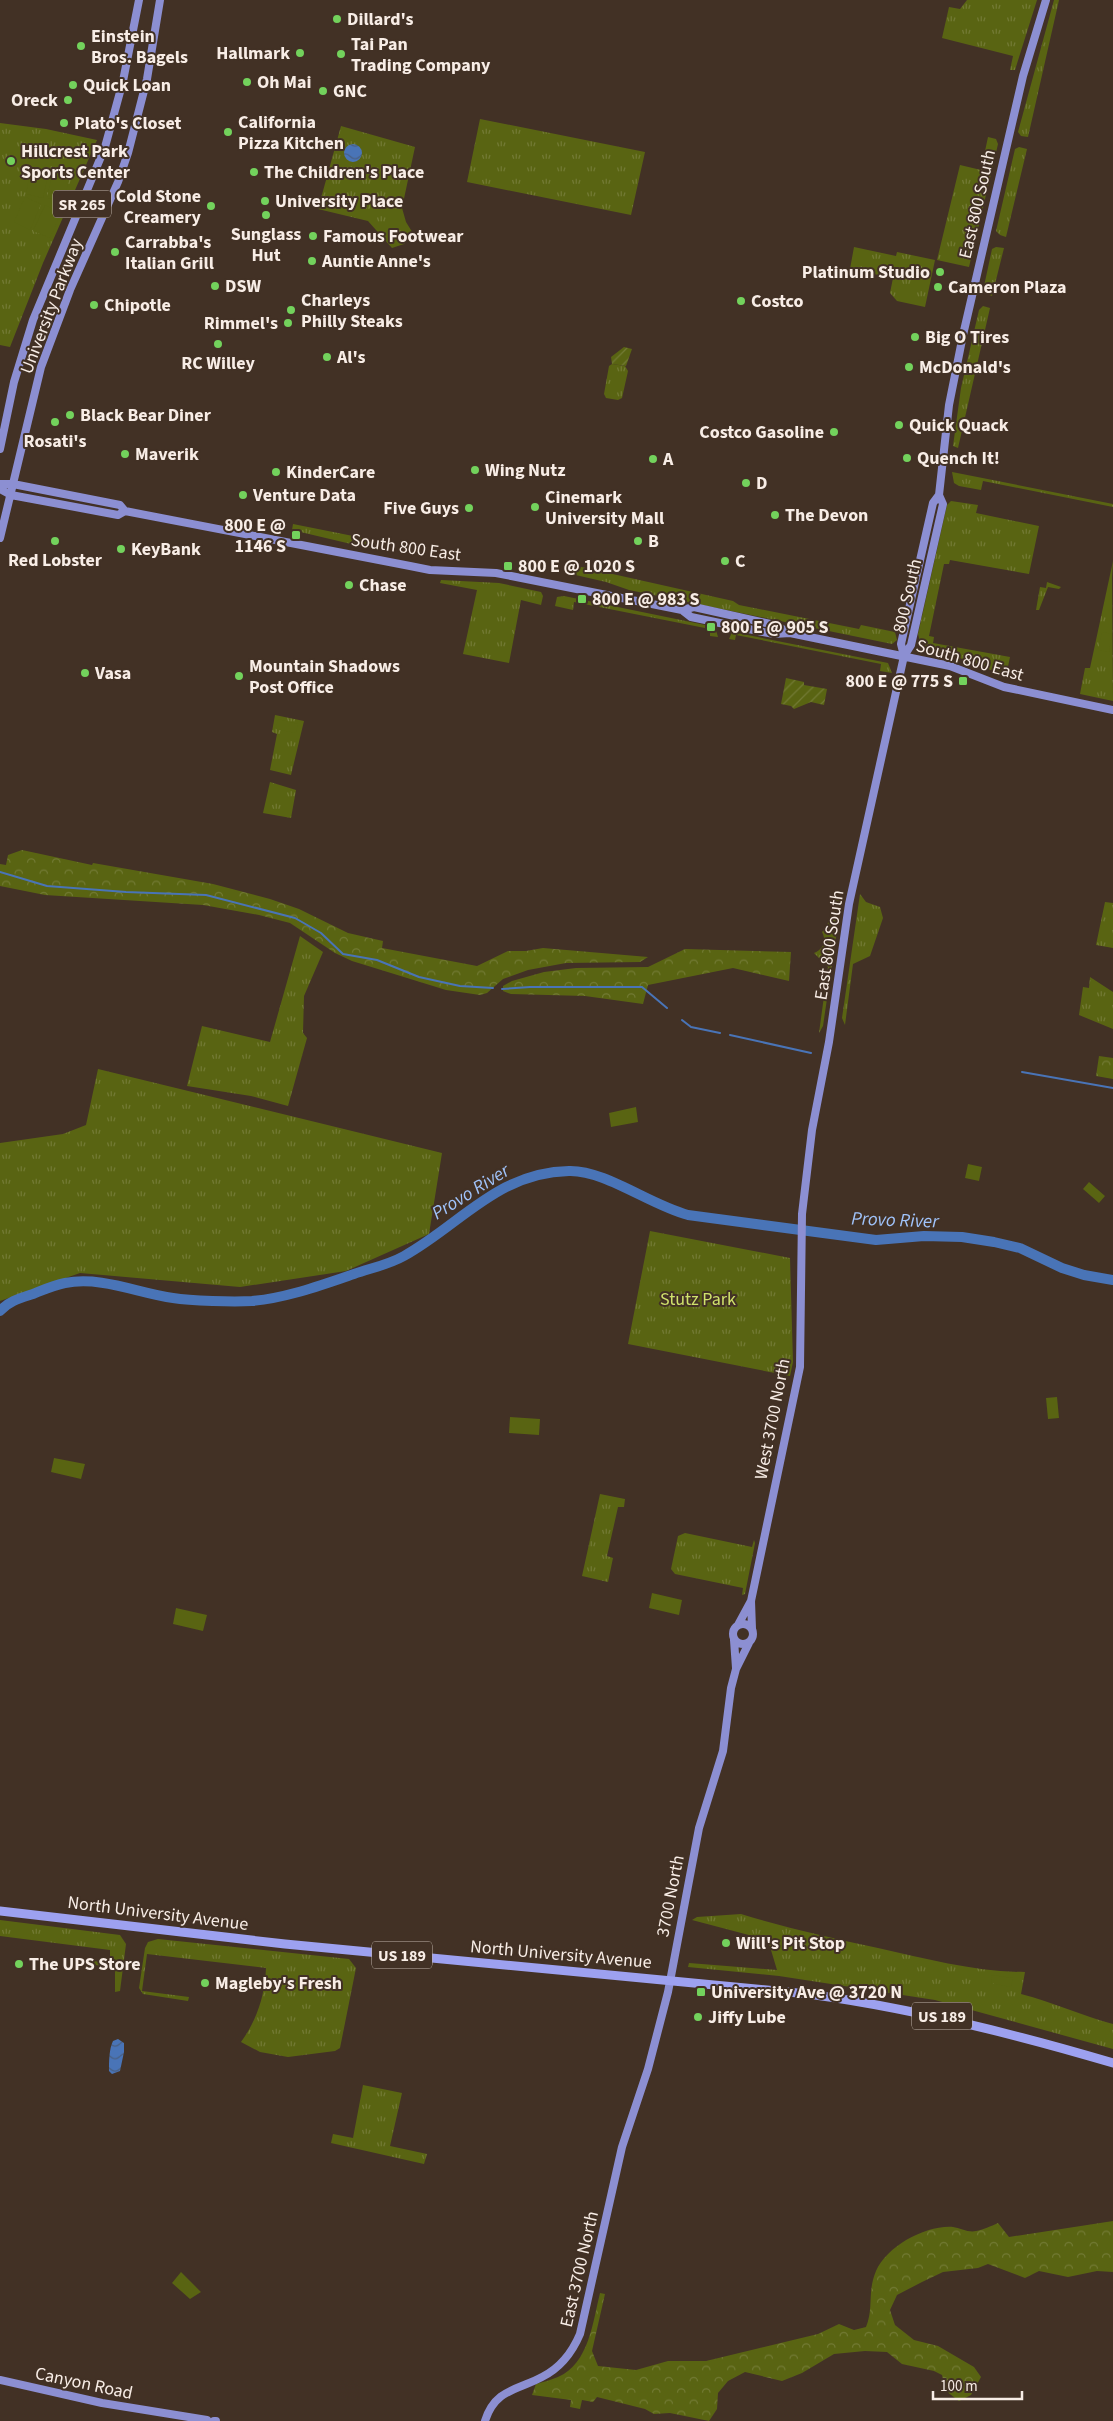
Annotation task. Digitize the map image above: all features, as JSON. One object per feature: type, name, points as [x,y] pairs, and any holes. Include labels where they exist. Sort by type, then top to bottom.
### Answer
[{"type":"highway","name":"North University Avenue","points":[[0,1911],[258,1941],[785,1991],[882,2004],[986,2027],[1113,2063]]},
{"type":"main road","name":"University Parkway","points":[[0,449],[14,382],[33,320],[105,147],[123,81],[138,0]]},
{"type":"main road","name":"University Parkway","points":[[0,538],[41,367],[70,290],[118,182],[128,153],[147,79],[160,0]]},
{"type":"main road","name":"East 800 South","points":[[945,446],[950,397],[966,321],[1012,122],[1046,0]]},
{"type":"main road","name":"800 South","points":[[904,656],[901,644],[933,503],[939,495],[945,446]]},
{"type":"main road","name":"South 800 East","points":[[0,484],[13,484],[120,506],[125,511],[410,566],[496,573],[682,610],[694,608],[775,625],[790,632],[950,666],[1004,687],[1113,710]]},
{"type":"main road","name":"South 800 East","points":[[0,489],[11,495],[118,515],[125,511]]},
{"type":"main road","name":"South 800 East","points":[[682,610],[691,617],[774,634],[790,632]]},
{"type":"main road","points":[[726,624],[734,621],[765,628],[775,625]]},
{"type":"main road","name":"East 800 South","points":[[800,1241],[814,1123],[829,1042],[849,904],[904,656]]},
{"type":"main road","name":"West 3700 North","points":[[752,1629],[751,1601],[799,1374],[800,1241]]},
{"type":"main road","name":"West 3700 North","points":[[738,1625],[751,1601]]},
{"type":"main road","points":[[745,1624],[752,1629],[753,1636],[736,1669],[733,1632],[738,1625],[745,1624]]},
{"type":"main road","points":[[734,1640],[741,1644],[749,1643]]},
{"type":"main road","name":"3700 North","points":[[635,2110],[671,1980],[699,1828],[724,1743],[731,1688],[736,1669]]},
{"type":"main road","name":"East 3700 North","points":[[485,2421],[490,2410],[505,2393],[551,2372],[567,2357],[578,2339],[584,2320],[622,2146],[635,2110]]},
{"type":"main road","name":"Canyon Road","points":[[0,2380],[102,2403],[212,2420]]},
{"type":"green space","points":[[967,0],[1037,0],[1015,70],[1010,70],[1013,56],[942,38],[949,7],[960,9]]},
{"type":"green space","points":[[1054,0],[1059,0],[1028,137],[1021,136],[1018,132]]},
{"type":"green space","points":[[480,119],[645,152],[631,215],[467,182]]},
{"type":"green space","points":[[0,123],[46,129],[97,140],[43,263],[10,347],[0,345]]},
{"type":"green space","points":[[341,126],[415,147],[402,208],[406,222],[414,235],[404,244],[392,248],[368,221],[318,209]]},
{"type":"green space","points":[[988,137],[996,139],[998,144],[969,267],[937,260],[960,165],[981,170]]},
{"type":"green space","points":[[1019,147],[1027,149],[1006,237],[996,231],[1015,149]]},
{"type":"green space","points":[[31,167],[49,170],[43,198],[26,194]]},
{"type":"green space","points":[[53,171],[70,175],[64,202],[47,198]]},
{"type":"green space","points":[[25,197],[41,204],[30,230],[14,222]]},
{"type":"green space","points":[[45,205],[61,213],[50,238],[33,231]]},
{"type":"green space","points":[[854,247],[896,256],[897,252],[935,260],[925,307],[897,301],[890,293],[893,278],[850,269]]},
{"type":"green space","points":[[996,247],[1004,248],[992,296],[983,291],[992,249]]},
{"type":"green space","points":[[983,306],[990,308],[958,448],[953,446],[961,388],[979,310]]},
{"type":"green space","points":[[624,347],[632,349],[626,366],[612,364],[611,357]]},
{"type":"green space","points":[[612,364],[625,366],[628,371],[622,398],[618,400],[606,398],[604,394],[609,366]]},
{"type":"green space","points":[[952,472],[1113,504],[1113,507],[983,481],[981,490],[959,486],[954,483]]},
{"type":"green space","points":[[951,501],[978,505],[976,513],[1039,526],[1029,574],[950,560],[949,564],[944,564],[929,636],[934,637],[933,643],[1010,657],[1006,676],[947,653],[921,646],[918,634],[947,505]]},
{"type":"green space","points":[[293,524],[373,540],[372,547],[368,548],[292,530]]},
{"type":"green space","points":[[1113,561],[1113,701],[1080,694],[1085,668],[1090,668]]},
{"type":"green space","points":[[568,564],[733,601],[739,605],[859,629],[861,625],[895,632],[897,640],[892,644],[629,590],[606,582],[567,573]]},
{"type":"green space","points":[[441,580],[499,583],[541,592],[543,596],[541,605],[521,600],[509,663],[463,654],[477,590],[440,583]]},
{"type":"green space","points":[[1047,582],[1061,587],[1059,589],[1048,587],[1039,610],[1036,610],[1040,587],[1046,588]]},
{"type":"green space","points":[[564,596],[715,627],[718,637],[710,636],[710,629],[574,602],[573,610],[555,606],[557,597]]},
{"type":"green space","points":[[732,632],[888,663],[892,673],[880,671],[881,664],[736,635],[735,640],[729,639]]},
{"type":"green space","points":[[1102,632],[1112,634],[1109,652],[1098,650]]},
{"type":"green space","points":[[786,678],[804,682],[804,685],[827,689],[824,705],[811,702],[794,709],[791,706],[781,704]]},
{"type":"green space","points":[[275,715],[304,721],[291,775],[270,770],[277,734],[272,732]]},
{"type":"green space","points":[[278,719],[298,724],[296,733],[276,729]]},
{"type":"green space","points":[[270,782],[296,790],[291,818],[263,813]]},
{"type":"green space","points":[[22,850],[92,865],[93,863],[213,884],[270,899],[299,909],[348,933],[383,941],[382,948],[477,966],[508,951],[526,951],[543,948],[648,957],[640,962],[566,963],[528,970],[503,979],[487,993],[480,995],[446,990],[352,961],[335,953],[290,923],[259,915],[203,905],[45,895],[0,886],[0,864],[6,865],[8,855]]},
{"type":"green space","points":[[860,894],[866,902],[880,907],[883,918],[870,956],[853,964],[845,1025],[842,1018]]},
{"type":"green space","points":[[838,895],[842,896],[823,1026],[819,1033],[828,967],[814,953],[820,950],[823,945],[822,932],[826,928]]},
{"type":"green space","points":[[1105,902],[1113,903],[1113,948],[1096,945]]},
{"type":"green space","points":[[300,936],[323,952],[304,996],[303,1033],[307,1038],[288,1106],[251,1096],[187,1086],[202,1026],[270,1042]]},
{"type":"green space","points":[[685,949],[791,952],[789,981],[733,968],[648,985],[643,1004],[585,996],[511,994],[503,991],[503,986],[512,981],[544,972],[576,968],[648,967]]},
{"type":"green space","points":[[1090,977],[1113,992],[1113,1029],[1079,1015],[1083,987],[1089,988]]},
{"type":"green space","points":[[1099,1056],[1113,1058],[1113,1079],[1096,1076]]},
{"type":"green space","points":[[98,1069],[442,1153],[429,1234],[346,1271],[240,1287],[80,1273],[0,1301],[0,1143],[63,1134],[86,1125]]},
{"type":"green space","points":[[636,1107],[638,1122],[611,1127],[609,1113]]},
{"type":"green space","points":[[968,1164],[982,1167],[979,1181],[965,1178]]},
{"type":"green space","points":[[1089,1182],[1105,1196],[1099,1203],[1083,1189]]},
{"type":"green space","name":"Stutz Park","points":[[650,1231],[790,1258],[793,1362],[790,1376],[628,1344]]},
{"type":"green space","points":[[1057,1397],[1059,1418],[1048,1419],[1046,1398]]},
{"type":"green space","points":[[510,1417],[540,1419],[539,1435],[509,1433]]},
{"type":"green space","points":[[54,1458],[85,1464],[81,1479],[51,1472]]},
{"type":"green space","points":[[600,1494],[625,1499],[624,1507],[618,1507],[607,1556],[613,1558],[608,1582],[582,1576]]},
{"type":"green space","points":[[685,1533],[752,1547],[754,1540],[745,1594],[742,1595],[743,1588],[675,1574],[671,1569],[678,1536]]},
{"type":"green space","points":[[652,1593],[682,1600],[679,1615],[649,1608]]},
{"type":"green space","points":[[176,1608],[207,1615],[203,1631],[173,1624]]},
{"type":"green space","points":[[741,1914],[809,1933],[933,1960],[988,1970],[1025,1972],[1021,1994],[1113,2024],[1113,2049],[935,2000],[779,1976],[688,1967],[689,1963],[777,1970],[768,1940],[692,1920],[697,1917]]},
{"type":"green space","points":[[0,1920],[120,1935],[126,1944],[120,1991],[115,1992],[115,1967],[95,1965],[92,1967],[93,1961],[110,1963],[110,1950],[0,1936]]},
{"type":"green space","points":[[158,1939],[349,1959],[356,1968],[340,2048],[335,2051],[288,2057],[260,2052],[241,2042],[256,2016],[264,1988],[266,1968],[147,1954],[142,1991],[189,1997],[188,2001],[143,1994],[139,1988],[145,1948],[148,1942]]},
{"type":"green space","points":[[992,1975],[1013,1978],[1011,1987],[991,1983]]},
{"type":"green space","points":[[363,2085],[402,2093],[390,2146],[427,2154],[424,2164],[331,2143],[333,2134],[353,2138]]},
{"type":"green space","points":[[1113,2221],[1113,2272],[1097,2271],[1068,2277],[1039,2271],[1025,2278],[988,2264],[978,2268],[943,2272],[897,2295],[890,2310],[895,2325],[914,2340],[938,2346],[974,2367],[981,2377],[971,2395],[959,2401],[946,2391],[942,2375],[934,2371],[902,2364],[887,2352],[865,2351],[834,2354],[802,2373],[782,2381],[745,2372],[728,2381],[718,2393],[717,2409],[709,2421],[670,2413],[654,2414],[645,2409],[597,2397],[593,2402],[582,2400],[580,2409],[570,2407],[571,2400],[532,2395],[536,2384],[558,2377],[577,2362],[588,2341],[600,2293],[605,2294],[592,2351],[598,2366],[636,2370],[668,2361],[706,2361],[818,2334],[839,2324],[854,2330],[866,2327],[870,2313],[873,2279],[881,2262],[898,2246],[920,2233],[942,2227],[973,2231],[998,2223],[1009,2237]]},
{"type":"green space","points":[[181,2272],[201,2292],[190,2299],[172,2283]]},
{"type":"water","points":[[349,144],[357,144],[362,149],[360,160],[349,162],[344,157],[344,149]]},
{"type":"water","points":[[118,2039],[124,2043],[124,2052],[120,2071],[112,2074],[109,2071],[110,2052],[113,2041]]},
{"type":"waterway","points":[[0,872],[47,886],[126,892],[206,895],[295,918],[321,933],[343,954],[377,960],[419,977],[460,986],[493,988]]},
{"type":"waterway","points":[[502,989],[530,987],[642,987],[667,1008]]},
{"type":"waterway","points":[[682,1020],[691,1027],[720,1033]]},
{"type":"waterway","points":[[730,1035],[811,1053]]},
{"type":"waterway","points":[[1022,1072],[1113,1088]]},
{"type":"waterway","name":"Provo River","points":[[0,1311],[11,1302],[57,1285],[79,1281],[106,1283],[160,1296],[201,1301],[252,1301],[291,1294],[398,1259],[500,1190],[521,1180],[544,1174],[569,1171],[597,1176],[658,1204],[688,1215],[876,1240],[924,1236],[962,1237],[1020,1248],[1062,1268],[1084,1275],[1113,1280]]},
{"type":"place","name":"Dillard's","points":[[337,19]]},
{"type":"place","name":"Einstein Bros. Bagels","points":[[81,46]]},
{"type":"place","name":"Hallmark","points":[[300,53]]},
{"type":"place","name":"Tai Pan Trading Company","points":[[341,54]]},
{"type":"place","name":"Oh Mai","points":[[247,82]]},
{"type":"place","name":"Quick Loan","points":[[73,85]]},
{"type":"place","name":"GNC","points":[[323,91]]},
{"type":"place","name":"Oreck","points":[[68,100]]},
{"type":"place","name":"Plato's Closet","points":[[64,123]]},
{"type":"place","name":"California Pizza Kitchen","points":[[228,132]]},
{"type":"place","name":"Hillcrest Park Sports Center","points":[[11,161]]},
{"type":"place","name":"The Children's Place","points":[[254,172]]},
{"type":"place","name":"University Place","points":[[265,201]]},
{"type":"place","name":"Cold Stone Creamery","points":[[211,206]]},
{"type":"place","name":"Sunglass Hut","points":[[266,215]]},
{"type":"place","name":"Famous Footwear","points":[[313,236]]},
{"type":"place","name":"Carrabba's Italian Grill","points":[[115,252]]},
{"type":"place","name":"Auntie Anne's","points":[[312,261]]},
{"type":"place","name":"Platinum Studio","points":[[940,272]]},
{"type":"place","name":"DSW","points":[[215,286]]},
{"type":"place","name":"Cameron Plaza","points":[[938,287]]},
{"type":"place","name":"Costco","points":[[741,301]]},
{"type":"place","name":"Chipotle","points":[[94,305]]},
{"type":"place","name":"Charleys Philly Steaks","points":[[291,310]]},
{"type":"place","name":"Rimmel's","points":[[288,323]]},
{"type":"place","name":"Big O Tires","points":[[915,337]]},
{"type":"place","name":"RC Willey","points":[[218,344]]},
{"type":"place","name":"Al's","points":[[327,357]]},
{"type":"place","name":"McDonald's","points":[[909,367]]},
{"type":"place","name":"Black Bear Diner","points":[[70,415]]},
{"type":"place","name":"Rosati's","points":[[55,422]]},
{"type":"place","name":"Quick Quack","points":[[899,425]]},
{"type":"place","name":"Costco Gasoline","points":[[834,432]]},
{"type":"place","name":"Maverik","points":[[125,454]]},
{"type":"place","name":"Quench It!","points":[[907,458]]},
{"type":"place","name":"A","points":[[653,459]]},
{"type":"place","name":"Wing Nutz","points":[[475,470]]},
{"type":"place","name":"KinderCare","points":[[276,472]]},
{"type":"place","name":"D","points":[[746,483]]},
{"type":"place","name":"Venture Data","points":[[243,495]]},
{"type":"place","name":"Cinemark University Mall","points":[[535,507]]},
{"type":"place","name":"Five Guys","points":[[469,508]]},
{"type":"place","name":"The Devon","points":[[775,515]]},
{"type":"place","name":"800 E @ 1146 S","points":[[296,535]]},
{"type":"place","name":"Red Lobster","points":[[55,541]]},
{"type":"place","name":"B","points":[[638,541]]},
{"type":"place","name":"KeyBank","points":[[121,549]]},
{"type":"place","name":"C","points":[[725,561]]},
{"type":"place","name":"800 E @ 1020 S","points":[[508,566]]},
{"type":"place","name":"Chase","points":[[349,585]]},
{"type":"place","name":"800 E @ 983 S","points":[[582,599]]},
{"type":"place","name":"800 E @ 905 S","points":[[711,627]]},
{"type":"place","name":"Vasa","points":[[85,673]]},
{"type":"place","name":"Mountain Shadows Post Office","points":[[239,676]]},
{"type":"place","name":"800 E @ 775 S","points":[[963,681]]},
{"type":"place","name":"Will's Pit Stop","points":[[726,1943]]},
{"type":"place","name":"The UPS Store","points":[[19,1964]]},
{"type":"place","name":"Magleby's Fresh","points":[[205,1983]]},
{"type":"place","name":"University Ave @ 3720 N","points":[[701,1992]]},
{"type":"place","name":"Jiffy Lube","points":[[698,2017]]}]
